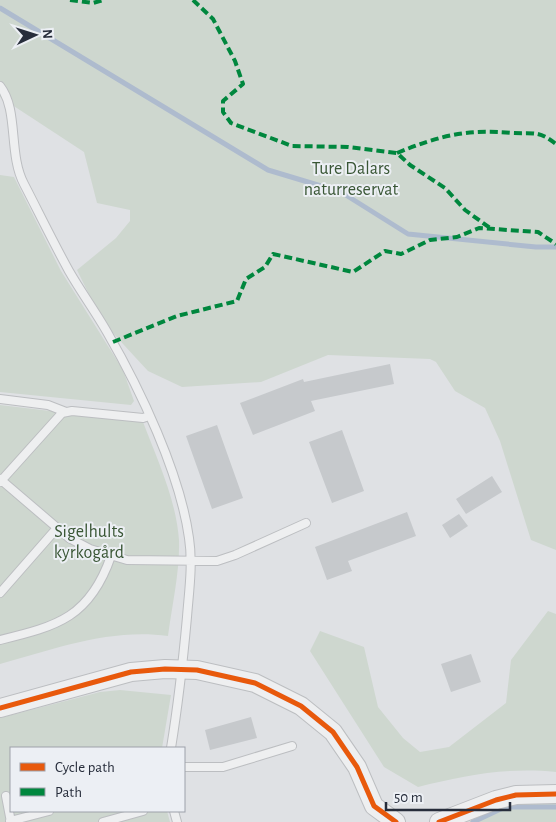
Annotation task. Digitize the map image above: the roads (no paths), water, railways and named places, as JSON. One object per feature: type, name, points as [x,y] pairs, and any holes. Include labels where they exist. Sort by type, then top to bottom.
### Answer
[{"type":"street","points":[[0,708],[131,672],[183,668],[227,675],[255,683],[287,698],[315,716],[333,732],[344,745],[357,767],[374,806],[395,822]]},
{"type":"street","points":[[439,822],[496,800],[516,795],[556,794]]},
{"type":"lane","points":[[0,86],[4,90],[12,118],[13,152],[20,177],[69,271],[129,372],[149,416],[181,501],[189,538],[191,561],[183,668],[171,747]]},
{"type":"lane","points":[[0,399],[48,404],[66,412]]},
{"type":"lane","points":[[149,416],[143,418],[77,411],[62,413],[1,480],[76,542],[111,556],[127,560],[217,560],[235,555],[306,523]]},
{"type":"lane","points":[[0,593],[57,528]]},
{"type":"lane","points":[[0,640],[57,624],[72,615],[96,590],[111,556]]},
{"type":"lane","points":[[185,767],[222,767],[292,746]]},
{"type":"lane","points":[[6,796],[11,822],[46,812]]},
{"type":"lane","points":[[103,822],[139,812]]},
{"type":"waterway","points":[[0,8],[268,170],[341,192],[408,234],[536,247],[556,247]]},
{"type":"waterway","points":[[473,822],[505,807],[556,807]]},
{"type":"park label","name":"Ture Dalars naturreservat","points":[[351,178]]},
{"type":"park label","name":"Sigelhults kyrkogård","points":[[89,541]]}]
